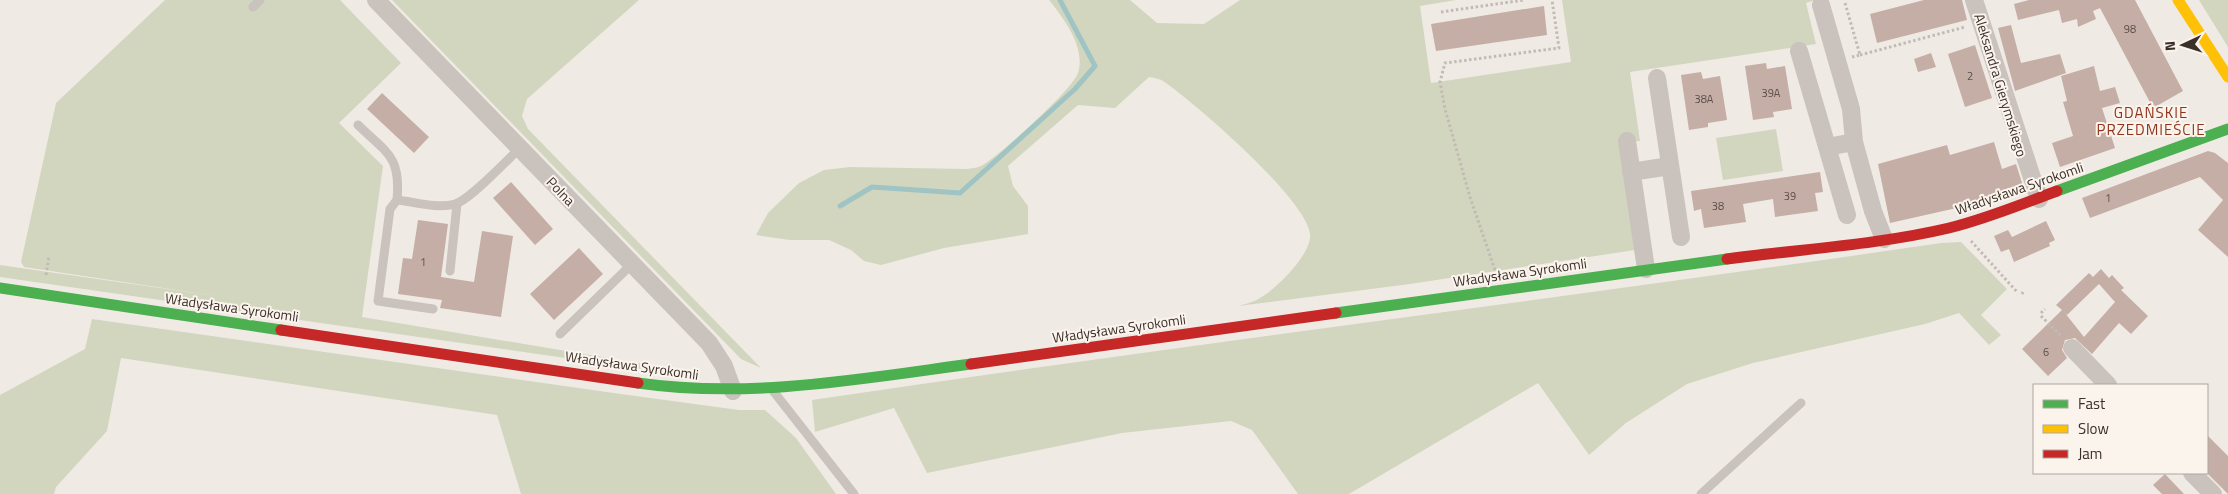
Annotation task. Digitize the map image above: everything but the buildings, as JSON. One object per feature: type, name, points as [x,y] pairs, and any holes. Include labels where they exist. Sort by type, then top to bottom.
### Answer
[{"type":"street","name":"Polna","points":[[376,0],[709,343],[724,366],[733,391]]},
{"type":"street","name":"Aleksandra Gierymskiego","points":[[1974,0],[2038,199]]},
{"type":"street","points":[[2178,0],[2228,76]]},
{"type":"street","points":[[1821,5],[1851,109],[1854,142],[1873,211],[1884,239]]},
{"type":"street","points":[[1799,51],[1847,215]]},
{"type":"street","points":[[1657,78],[1681,237]]},
{"type":"street","name":"Władysława Syrokomli","points":[[0,288],[652,385],[733,391],[772,390],[822,385],[1646,269],[1884,239],[1965,223],[2038,199],[2228,129]]},
{"type":"street","points":[[1627,142],[1646,269]]},
{"type":"street","points":[[1827,147],[1854,142]]},
{"type":"street","points":[[1631,172],[1670,166]]},
{"type":"street","points":[[2067,343],[2107,384]]},
{"type":"street","points":[[2193,474],[2213,494]]},
{"type":"lane","points":[[253,7],[260,0]]},
{"type":"lane","points":[[358,125],[391,157],[397,168],[397,200],[390,209],[378,301],[433,309]]},
{"type":"lane","points":[[397,200],[440,205],[456,204],[469,196],[520,148]]},
{"type":"lane","points":[[450,271],[456,204]]},
{"type":"lane","points":[[560,334],[632,264]]},
{"type":"lane","points":[[772,390],[854,494]]},
{"type":"lane","points":[[1701,494],[1801,403]]},
{"type":"path","points":[[1441,12],[1524,0]]},
{"type":"path","points":[[1498,290],[1493,261],[1468,188],[1445,110],[1440,82],[1445,63],[1559,48],[1552,0]]},
{"type":"path","points":[[1845,3],[1860,55]]},
{"type":"path","points":[[1847,59],[1973,25]]},
{"type":"path","points":[[1970,240],[2021,293]]},
{"type":"path","points":[[47,270],[49,256]]},
{"type":"path","points":[[2045,309],[2041,315],[2067,343]]},
{"type":"green space","points":[[165,0],[340,0],[401,63],[339,123],[383,166],[362,317],[692,372],[670,373],[0,277],[0,265],[223,297],[24,267],[21,262],[56,103]]},
{"type":"green space","points":[[392,0],[639,0],[527,99],[522,116],[528,129],[761,368],[741,359]]},
{"type":"green space","points":[[1049,0],[1130,0],[1157,23],[1204,24],[1240,0],[1456,0],[1420,6],[1431,83],[1571,62],[1562,0],[1815,0],[1806,3],[1816,44],[1630,72],[1640,141],[1619,142],[1635,250],[1410,284],[1238,306],[1255,301],[1267,293],[1299,261],[1309,242],[1310,234],[1304,218],[1271,177],[1224,131],[1181,94],[1164,82],[1149,77],[1115,108],[1078,105],[1008,166],[1013,186],[1028,206],[1028,234],[944,248],[881,265],[864,261],[851,250],[829,240],[790,240],[756,235],[768,213],[799,183],[824,170],[850,167],[976,168],[1003,150],[1050,107],[1078,73],[1080,63],[1076,43],[1067,25]]},
{"type":"green space","points":[[2199,0],[2228,0],[2228,47]]},
{"type":"green space","points":[[1776,129],[1783,171],[1723,180],[1716,138]]},
{"type":"green space","points":[[1961,242],[2007,289],[1981,315],[2001,335],[1989,345],[1959,313],[1925,324],[1753,363],[1687,384],[1626,423],[1589,455],[1538,383],[1349,494],[1298,494],[1252,430],[1231,421],[1122,433],[927,473],[894,408],[815,432],[812,400],[1941,243]]},
{"type":"green space","points":[[92,319],[739,410],[765,410],[796,438],[836,494],[521,494],[497,415],[121,358],[107,431],[56,487],[54,494],[0,494],[0,395],[85,349]]},
{"type":"waterway","points":[[840,206],[872,187],[960,193],[1075,89],[1095,66],[1060,0]]},
{"type":"traffic: fast","points":[[2057,191],[2228,129]]},
{"type":"traffic: fast","points":[[1336,313],[1727,259]]},
{"type":"traffic: fast","points":[[0,288],[281,330]]},
{"type":"traffic: fast","points":[[638,383],[721,389],[763,388],[846,381],[971,364]]},
{"type":"traffic: slow","points":[[2178,0],[2228,77]]},
{"type":"traffic: jam","points":[[1727,259],[1867,243],[1922,234],[1977,220],[2057,191]]},
{"type":"traffic: jam","points":[[971,364],[1336,313]]},
{"type":"traffic: jam","points":[[281,330],[638,383]]},
{"type":"district","name":"GDAŃSKIE PRZEDMIEŚCIE","points":[[2151,120]]}]
